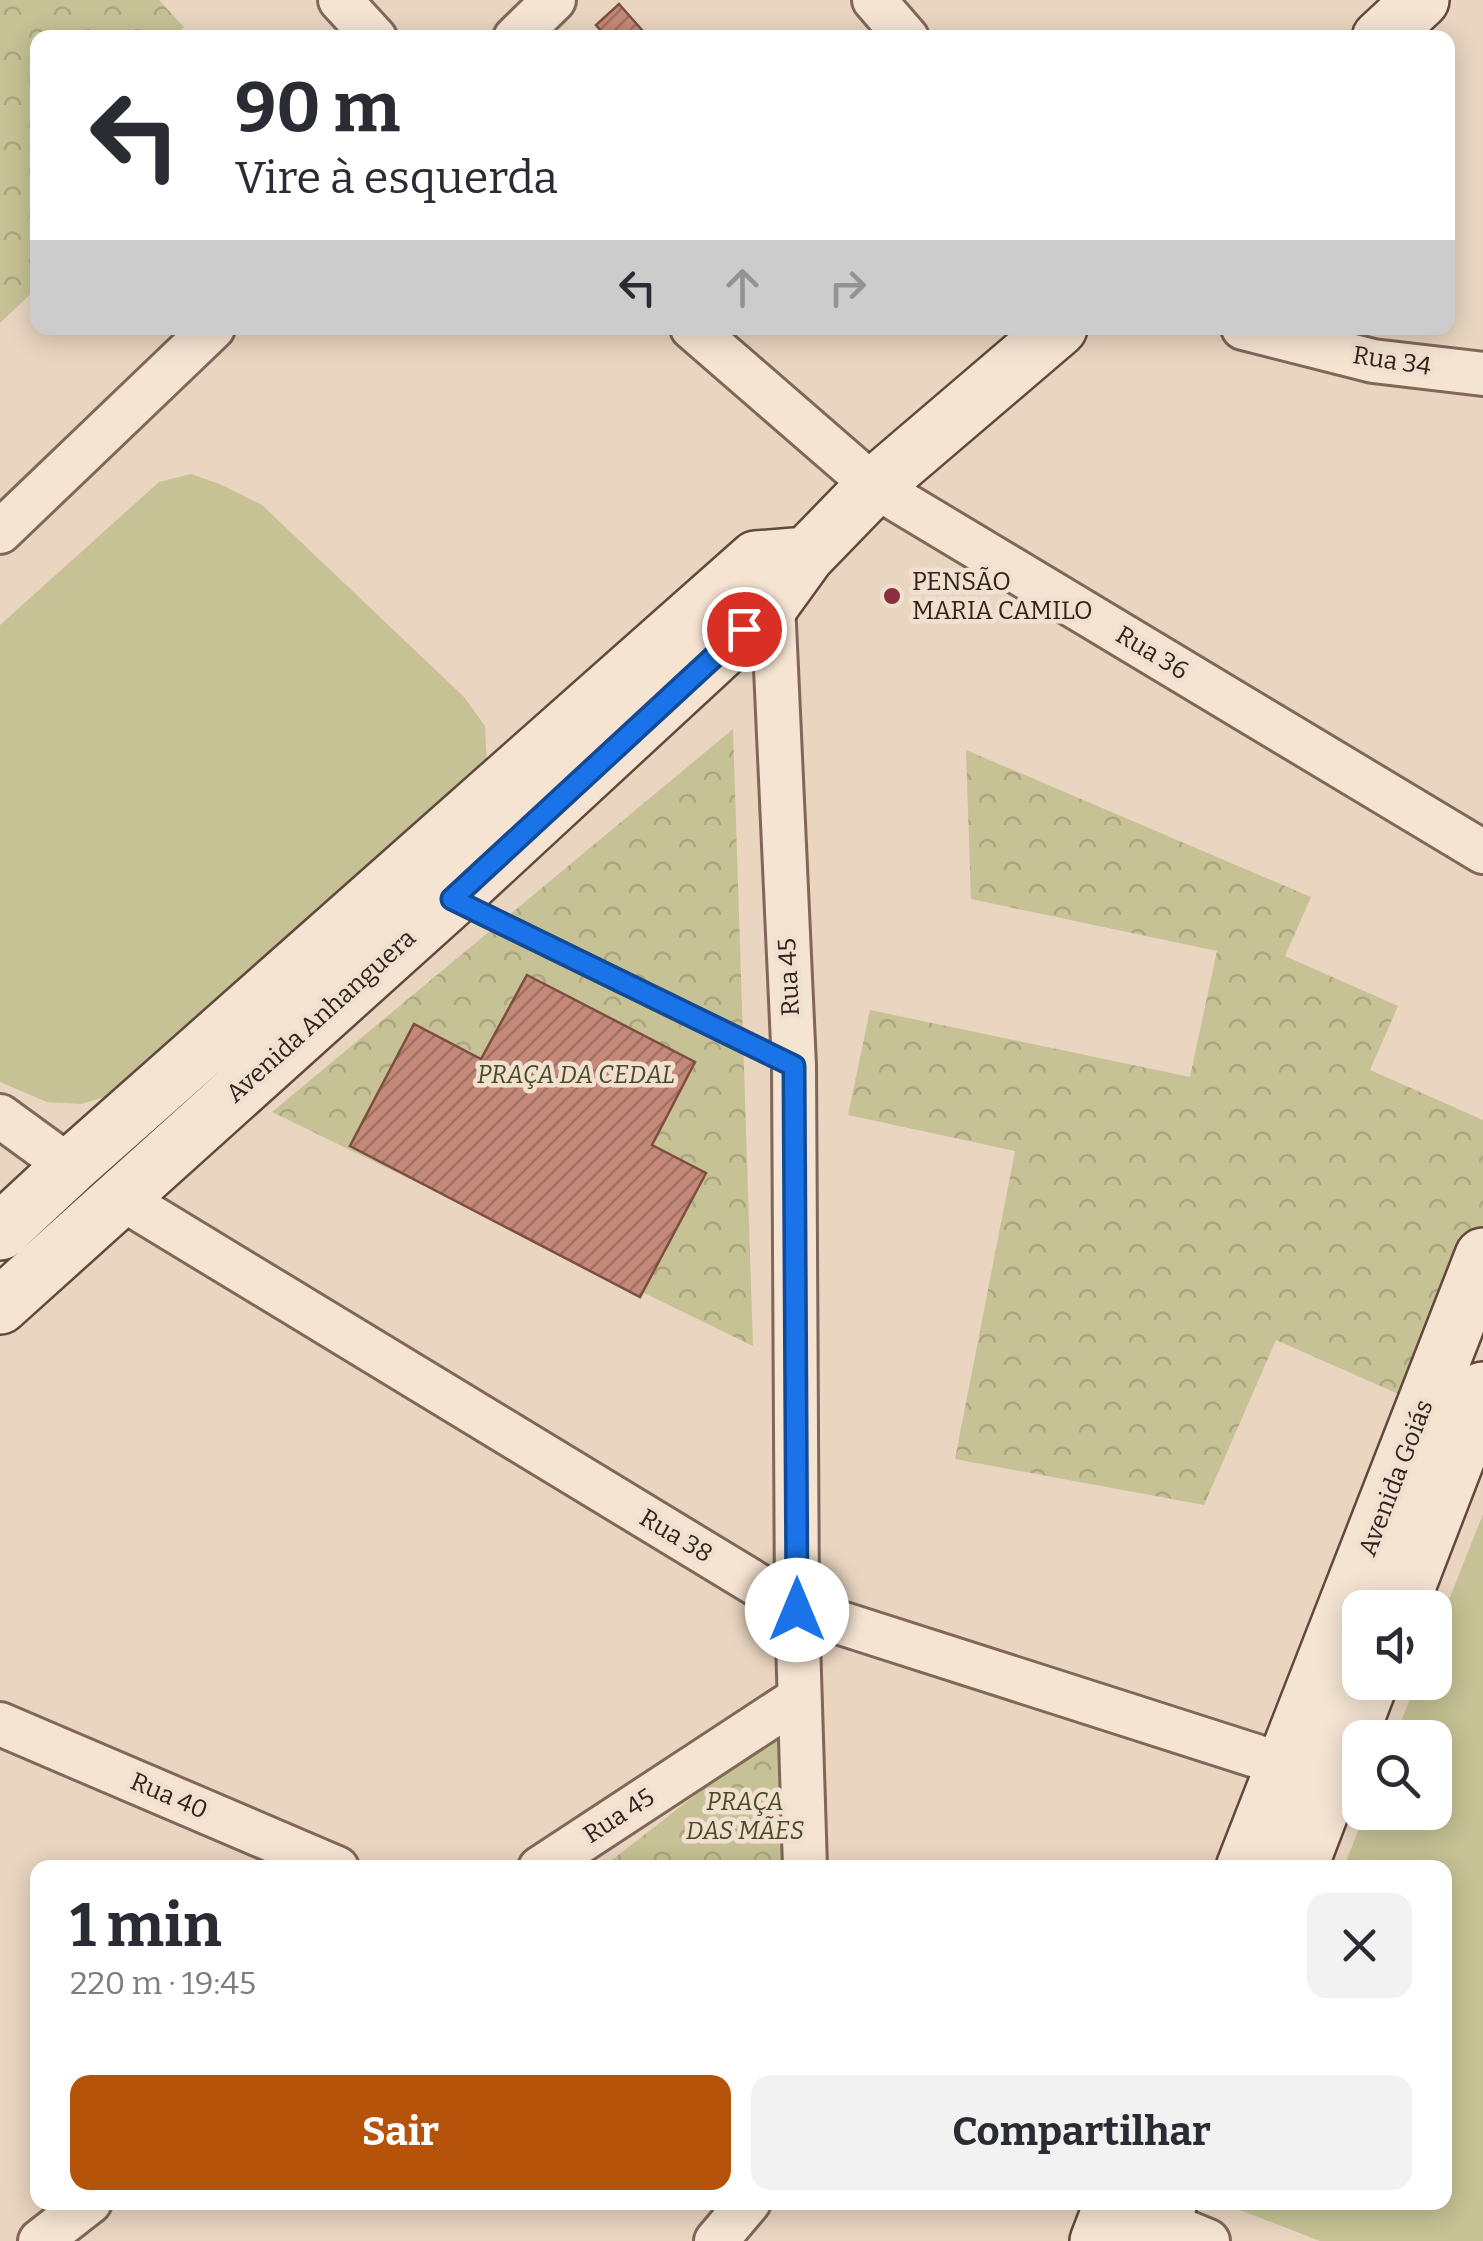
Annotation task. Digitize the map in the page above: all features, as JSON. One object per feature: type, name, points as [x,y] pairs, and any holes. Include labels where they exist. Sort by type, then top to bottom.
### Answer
[{"type":"main road","points":[[1389,30],[1421,0]]},
{"type":"main road","points":[[0,1232],[70,1167],[779,572],[1051,335]]},
{"type":"main road","name":"Avenida Anhanguera","points":[[0,1306],[452,899],[779,572]]},
{"type":"main road","name":"Avenida Goiás","points":[[1403,1590],[1483,1256]]},
{"type":"main road","name":"Avenida Goiás","points":[[1247,1860],[1284,1765],[1437,1442],[1483,1390]]},
{"type":"main road","points":[[1302,1860],[1363,1700]]},
{"type":"main road","points":[[1098,2241],[1162,2222]]},
{"type":"street","points":[[340,0],[368,30]]},
{"type":"street","points":[[523,30],[554,0]]},
{"type":"street","points":[[874,0],[900,30]]},
{"type":"street","points":[[0,532],[206,335]]},
{"type":"street","name":"Rua 36","points":[[700,335],[874,486],[1483,852]]},
{"type":"street","name":"Rua 34","points":[[1271,335],[1373,361],[1483,374]]},
{"type":"street","name":"Rua 45","points":[[779,572],[794,1066],[797,1610],[805,1860]]},
{"type":"street","points":[[0,1116],[70,1167]]},
{"type":"street","name":"Rua 38","points":[[119,1197],[797,1610],[1284,1765]]},
{"type":"street","name":"Rua 45","points":[[552,1860],[799,1698]]},
{"type":"street","name":"Rua 40","points":[[0,1724],[318,1860]]},
{"type":"street","points":[[40,2241],[80,2210]]},
{"type":"street","points":[[716,2241],[742,2210]]},
{"type":"lane","points":[[452,899],[794,1066]]},
{"type":"green space","points":[[0,0],[159,0],[184,27],[181,30],[30,30],[30,295],[0,323]]},
{"type":"green space","points":[[191,474],[262,505],[464,697],[485,726],[487,768],[128,1090],[81,1104],[47,1102],[0,1082],[0,625],[159,482]]},
{"type":"green space","name":"PRAÇA DA CEDAL","points":[[733,729],[753,1346],[272,1112]]},
{"type":"green space","points":[[966,750],[1311,897],[1285,956],[1398,1006],[1370,1070],[1483,1120],[1483,1239],[1412,1400],[1276,1340],[1204,1505],[955,1459],[1015,1151],[848,1115],[870,1010],[1190,1077],[1217,951],[971,899]]},
{"type":"green space","points":[[1483,1514],[1483,2241],[1320,2241],[1240,2210],[1452,2210],[1452,1860],[1347,1860],[1358,1830],[1452,1830],[1452,1720],[1402,1720],[1409,1700],[1452,1700],[1452,1592]]},
{"type":"green space","name":"PRAÇA DAS MÃES","points":[[790,1721],[795,1860],[612,1860]]},
{"type":"building","points":[[619,4],[642,30],[600,30],[596,25]]},
{"type":"building","points":[[527,975],[695,1062],[652,1145],[706,1173],[640,1297],[350,1146],[414,1024],[481,1059]]},
{"type":"place","name":"PENSÃO MARIA CAMILO","points":[[892,596]]},
{"type":"route","points":[[744,629],[452,899],[794,1066],[797,1610]]}]
